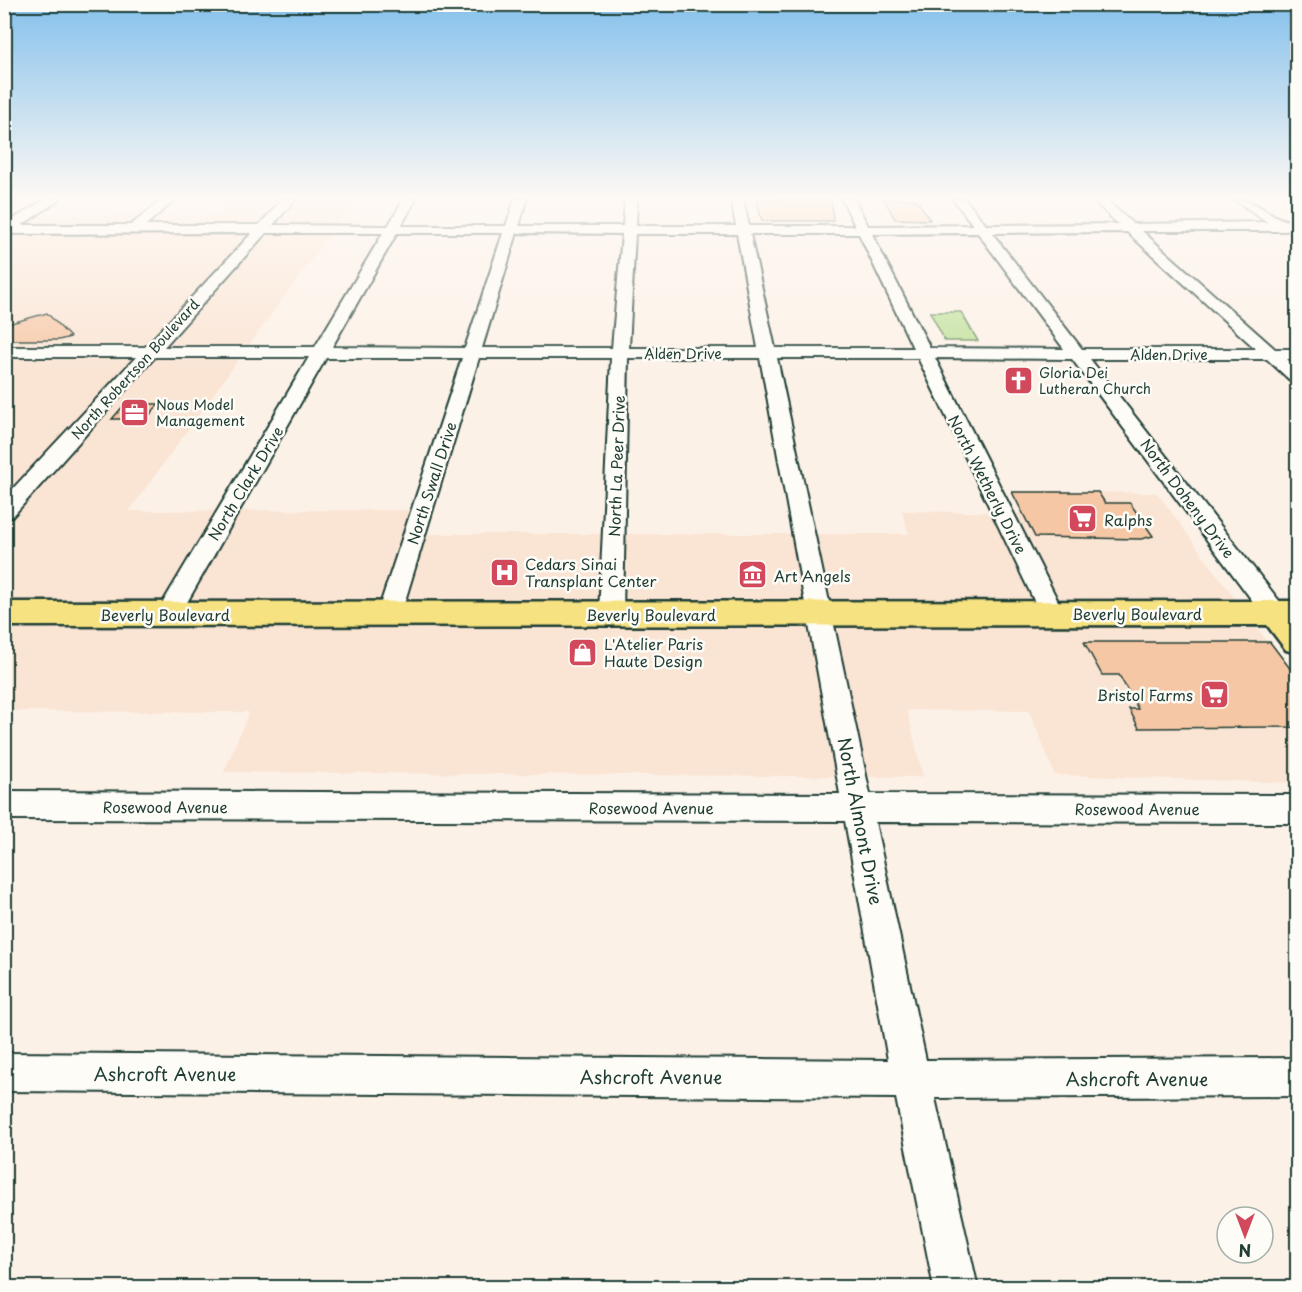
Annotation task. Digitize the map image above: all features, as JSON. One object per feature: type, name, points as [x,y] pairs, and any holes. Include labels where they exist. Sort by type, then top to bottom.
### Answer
[{"type":"main road","name":"Beverly Boulevard","points":[[4,614],[1286,613]]},
{"type":"main road","name":"North Doheny Drive","points":[[1286,613],[1298,642]]},
{"type":"street","name":"North Robertson Boulevard","points":[[4,512],[236,259]]},
{"type":"street","name":"North Clark Drive","points":[[168,614],[376,259]]},
{"type":"street","name":"North Swall Drive","points":[[389,614],[501,259]]},
{"type":"street","name":"North La Peer Drive","points":[[611,614],[621,353],[629,259]]},
{"type":"street","name":"North Almont Drive","points":[[750,259],[911,1078],[956,1287]]},
{"type":"street","name":"North Wetherly Drive","points":[[878,259],[1052,613]]},
{"type":"street","name":"North Doheny Drive","points":[[1005,259],[1078,354],[1286,613]]},
{"type":"street","points":[[1166,259],[1298,378]]},
{"type":"street","name":"Alden Drive","points":[[4,353],[1298,354]]},
{"type":"street","name":"Rosewood Avenue","points":[[4,805],[1298,809]]},
{"type":"street","name":"Ashcroft Avenue","points":[[4,1072],[911,1078],[1298,1077]]},
{"type":"shaded area","points":[[5,259],[311,259],[129,511],[428,510],[419,534],[909,534],[902,511],[1021,513],[1011,491],[1157,493],[1297,682],[1297,783],[1055,775],[1029,711],[907,710],[923,777],[224,772],[249,712],[5,711]]},
{"type":"green space","points":[[930,312],[961,312],[978,341],[945,341]]},
{"type":"building","points":[[47,313],[70,337],[59,340],[4,340],[4,325]]},
{"type":"building","name":"Nous Model Management","points":[[125,404],[159,404],[146,419],[112,419]]},
{"type":"building","name":"Ralphs","points":[[1012,492],[1098,492],[1105,503],[1130,503],[1153,536],[1141,539],[1035,537]]},
{"type":"building","name":"Bristol Farms","points":[[1084,642],[1270,642],[1298,679],[1298,727],[1139,728],[1129,709],[1138,709],[1119,675],[1102,675]]},
{"type":"place","name":"Gloria Dei Lutheran Church","points":[[1018,380]]},
{"type":"place","name":"Nous Model Management","points":[[135,412]]},
{"type":"place","name":"Ralphs","points":[[1083,519]]},
{"type":"place","name":"Cedars Sinai Transplant Center","points":[[504,572]]},
{"type":"place","name":"Art Angels","points":[[753,575]]},
{"type":"place","name":"L'Atelier Paris Haute Design","points":[[583,652]]},
{"type":"place","name":"Bristol Farms","points":[[1214,694]]}]
